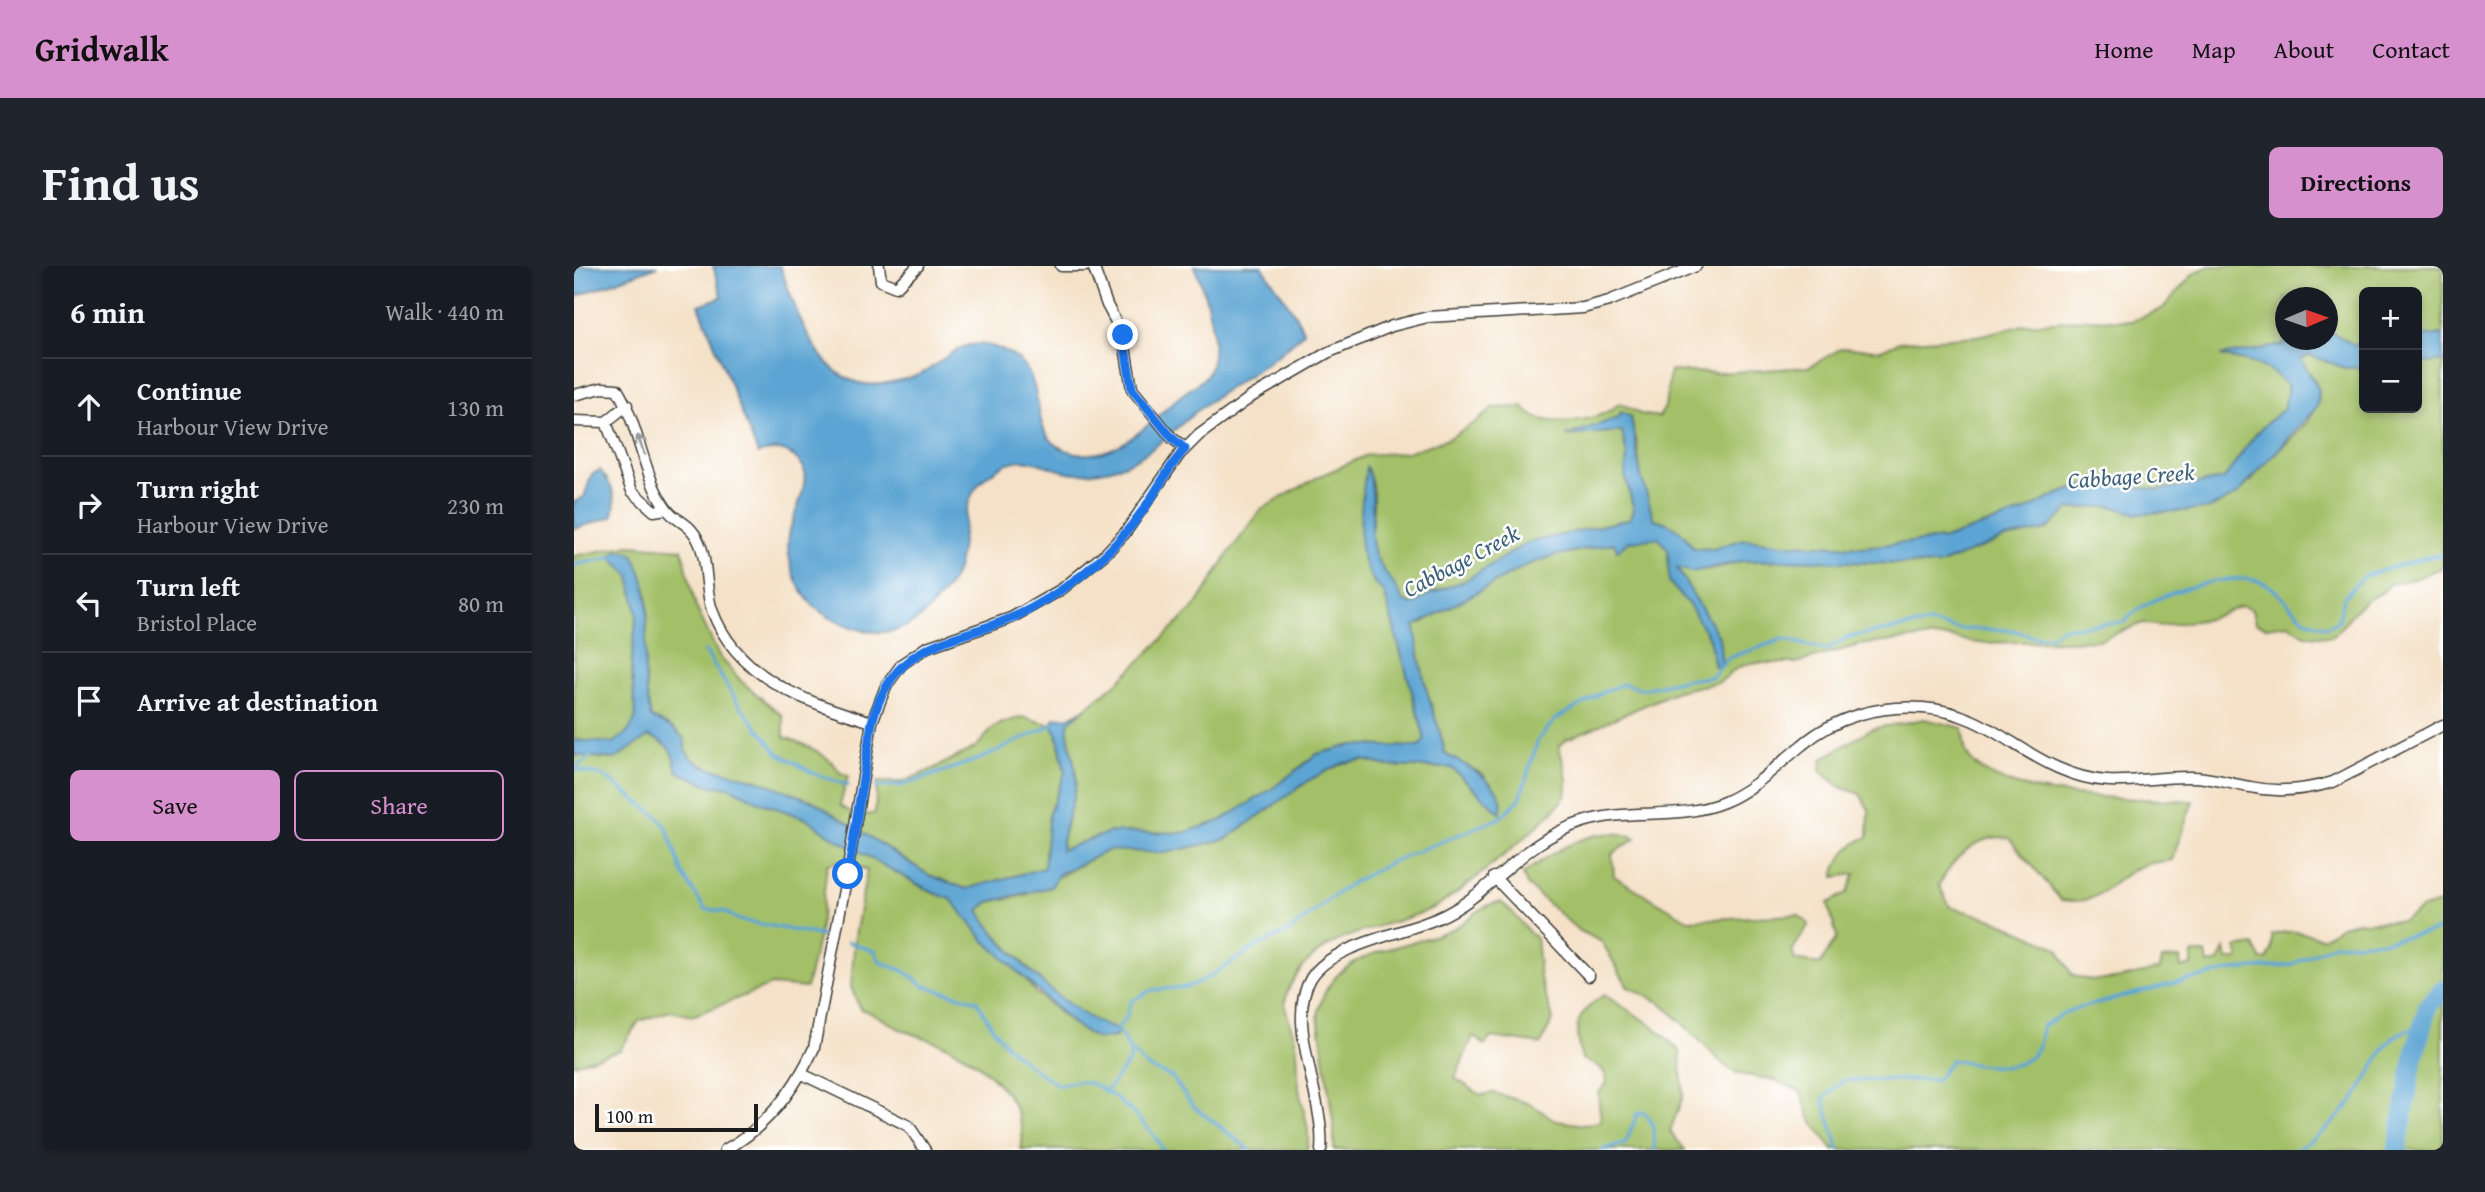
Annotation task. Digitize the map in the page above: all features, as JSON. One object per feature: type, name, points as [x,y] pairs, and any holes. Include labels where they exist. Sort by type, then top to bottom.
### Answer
[{"type":"street","points":[[879,266],[881,281],[896,287],[918,266]]},
{"type":"street","points":[[1061,266],[1086,266]]},
{"type":"street","points":[[1093,266],[1103,295],[1123,335],[1132,389],[1172,438],[1185,449]]},
{"type":"street","points":[[724,1150],[766,1119],[802,1074],[819,1030],[848,874],[872,722],[886,686],[911,657],[939,642],[1011,618],[1084,572],[1125,533],[1185,449],[1213,424],[1279,379],[1375,332],[1428,317],[1460,313],[1583,308],[1609,301],[1696,266]]},
{"type":"street","points":[[574,395],[602,388],[617,389],[626,405],[666,509],[679,517],[695,535],[705,561],[705,582],[713,613],[740,656],[771,682],[791,694],[872,722]]},
{"type":"street","points":[[574,421],[583,424],[606,422],[626,405]]},
{"type":"street","points":[[606,422],[632,491],[654,511],[666,509]]},
{"type":"street","points":[[1321,1150],[1319,1117],[1302,1011],[1310,980],[1332,958],[1439,918],[1471,898],[1494,877],[1549,836],[1587,821],[1689,813],[1725,802],[1756,784],[1818,733],[1852,717],[1879,710],[1929,709],[1967,717],[2059,768],[2094,779],[2139,783],[2194,777],[2272,790],[2314,788],[2343,779],[2443,725]]},
{"type":"street","points":[[1494,877],[1588,976]]},
{"type":"street","points":[[802,1074],[909,1126],[925,1150]]},
{"type":"green space","points":[[2209,266],[2443,266],[2443,334],[2422,336],[2422,287],[2359,287],[2359,344],[2354,345],[2338,336],[2338,287],[2275,287],[2275,347],[2223,356],[2266,368],[2280,378],[2288,387],[2284,409],[2257,433],[2224,479],[2159,490],[2094,482],[2058,494],[2023,512],[1944,539],[1863,547],[1785,544],[1744,539],[1713,549],[1693,548],[1677,529],[1654,519],[1641,476],[1636,438],[1618,418],[1570,435],[1622,431],[1627,456],[1625,475],[1634,511],[1630,519],[1527,543],[1464,581],[1432,593],[1412,605],[1403,602],[1375,554],[1372,544],[1373,489],[1366,468],[1374,583],[1384,591],[1425,740],[1419,747],[1352,745],[1317,754],[1272,789],[1220,821],[1183,833],[1110,832],[1061,850],[1076,778],[1068,722],[1117,683],[1196,606],[1228,554],[1262,509],[1318,477],[1367,455],[1407,452],[1448,439],[1479,420],[1492,408],[1522,407],[1538,418],[1571,421],[1603,414],[1620,403],[1640,414],[1659,417],[1665,407],[1670,371],[1719,373],[1809,367],[1842,348],[1881,350],[1899,342],[1977,336],[2028,324],[2089,319],[2132,321],[2162,309],[2194,273]]},
{"type":"green space","points":[[2308,355],[2345,368],[2359,367],[2359,413],[2422,413],[2422,363],[2443,361],[2443,567],[2417,578],[2390,584],[2361,604],[2331,637],[2305,635],[2288,624],[2266,627],[2255,623],[2252,610],[2242,606],[2208,619],[2161,626],[2143,623],[2099,640],[1978,643],[1947,637],[1859,645],[1796,663],[1750,663],[1737,668],[1720,682],[1677,691],[1565,740],[1559,746],[1567,780],[1564,798],[1523,839],[1433,908],[1339,940],[1307,962],[1294,979],[1285,1003],[1296,1045],[1300,1095],[1308,1134],[1307,1150],[1021,1150],[1019,1117],[1012,1102],[990,1075],[963,1054],[904,1031],[860,1009],[851,987],[855,936],[867,870],[838,861],[827,865],[819,935],[806,988],[771,985],[693,1016],[670,1011],[639,1021],[620,1050],[574,1064],[574,755],[615,759],[649,736],[669,748],[677,771],[711,786],[730,787],[759,802],[807,819],[834,838],[931,892],[951,899],[984,940],[1018,970],[1036,993],[1075,1026],[1097,1039],[1117,1029],[1099,1024],[1064,1002],[988,926],[979,910],[989,902],[1026,895],[1109,849],[1165,853],[1226,839],[1311,779],[1343,763],[1363,760],[1388,766],[1452,768],[1500,812],[1484,775],[1445,754],[1425,683],[1415,626],[1525,566],[1553,556],[1615,543],[1617,550],[1630,541],[1659,538],[1668,549],[1672,578],[1677,588],[1703,626],[1711,645],[1715,667],[1721,666],[1719,637],[1676,567],[1712,570],[1742,561],[1786,560],[1938,565],[2005,538],[2046,530],[2069,509],[2111,506],[2137,514],[2252,481],[2268,461],[2303,427],[2318,404],[2318,388],[2300,359]]},
{"type":"green space","points":[[629,545],[682,549],[696,607],[719,656],[742,682],[783,716],[784,737],[815,750],[836,766],[839,772],[848,776],[840,805],[852,812],[866,815],[875,813],[877,782],[903,782],[933,769],[976,747],[995,726],[1023,717],[1052,725],[1057,733],[1065,773],[1049,813],[1044,868],[967,889],[929,875],[813,801],[757,780],[703,766],[691,758],[685,750],[685,740],[681,736],[670,726],[651,718],[645,676],[647,598],[645,584],[632,553],[618,550],[610,556],[630,576],[637,613],[631,665],[636,718],[628,732],[613,744],[574,740],[574,556]]},
{"type":"green space","points":[[1924,719],[1963,728],[1967,754],[1982,770],[2006,782],[2071,795],[2193,801],[2172,860],[2144,865],[2088,899],[2061,900],[2009,838],[1997,837],[1976,844],[1951,866],[1939,885],[1950,907],[1996,920],[2057,948],[2072,975],[2093,980],[2116,979],[2160,969],[2162,959],[2180,958],[2181,968],[2192,965],[2192,954],[2206,953],[2208,964],[2219,962],[2225,949],[2227,960],[2237,960],[2239,957],[2236,948],[2254,945],[2261,959],[2267,960],[2272,950],[2272,935],[2297,932],[2322,938],[2342,926],[2357,922],[2402,921],[2423,908],[2443,902],[2443,1150],[1833,1150],[1810,1118],[1801,1092],[1775,1080],[1739,1074],[1725,1066],[1662,1003],[1628,987],[1602,942],[1578,930],[1527,885],[1523,874],[1576,841],[1606,834],[1636,838],[1612,854],[1614,876],[1688,920],[1798,915],[1809,924],[1792,951],[1795,960],[1820,965],[1837,937],[1828,903],[1847,893],[1855,874],[1834,877],[1836,870],[1850,847],[1868,837],[1869,810],[1860,794],[1840,787],[1821,771],[1822,759],[1871,729]]},
{"type":"green space","points":[[1500,902],[1536,938],[1540,978],[1553,1019],[1541,1044],[1491,1037],[1485,1045],[1473,1036],[1455,1078],[1481,1095],[1494,1093],[1531,1104],[1556,1121],[1586,1125],[1601,1121],[1598,1093],[1607,1083],[1605,1073],[1582,1059],[1577,1029],[1587,1008],[1604,995],[1652,1025],[1680,1051],[1683,1096],[1670,1131],[1685,1150],[1334,1150],[1334,1128],[1318,1015],[1325,992],[1337,976],[1352,963],[1454,928],[1481,909]]},
{"type":"water","points":[[574,266],[658,266],[574,297]]},
{"type":"water","points":[[713,266],[780,266],[795,307],[816,349],[830,366],[847,378],[867,384],[891,382],[918,375],[967,346],[976,344],[997,348],[1016,358],[1028,371],[1044,429],[1052,441],[1066,450],[1083,454],[1098,453],[1128,440],[1207,374],[1211,363],[1213,336],[1207,304],[1194,266],[1262,266],[1304,332],[1271,360],[1196,411],[1160,443],[1133,461],[1096,472],[1072,473],[1019,460],[1002,466],[987,476],[970,500],[960,557],[947,589],[911,624],[898,630],[871,632],[856,629],[819,611],[806,597],[797,581],[788,543],[803,490],[804,468],[795,457],[784,451],[772,450],[758,454],[699,305],[722,297]]},
{"type":"water","points":[[2443,334],[2443,361],[2422,363],[2422,336]]},
{"type":"water","points":[[2338,336],[2354,345],[2359,344],[2359,367],[2345,368],[2309,355],[2301,359],[2319,390],[2317,407],[2237,495],[2208,509],[2137,514],[2111,506],[2069,509],[2046,530],[2005,538],[1938,565],[1786,560],[1742,561],[1692,572],[1677,568],[1719,637],[1722,666],[1715,667],[1709,638],[1689,605],[1669,582],[1668,549],[1659,538],[1630,541],[1617,551],[1614,543],[1553,556],[1525,566],[1415,626],[1425,683],[1445,754],[1492,785],[1502,803],[1500,813],[1452,768],[1388,766],[1363,760],[1343,763],[1311,779],[1226,839],[1165,853],[1109,850],[1059,874],[1051,887],[989,902],[979,910],[1020,962],[1081,1013],[1117,1029],[1116,1037],[1097,1039],[1075,1026],[984,940],[951,899],[932,892],[834,838],[807,819],[759,802],[730,787],[711,786],[677,771],[672,753],[661,741],[649,736],[615,759],[574,755],[574,740],[613,743],[628,732],[636,718],[631,665],[637,613],[630,576],[610,556],[618,550],[632,553],[640,569],[647,597],[645,675],[651,718],[677,732],[685,740],[685,750],[691,758],[703,766],[757,780],[813,801],[929,875],[966,889],[1044,868],[1049,813],[1065,773],[1057,733],[1052,725],[1055,718],[1070,717],[1085,709],[1068,723],[1076,778],[1061,850],[1110,832],[1183,833],[1220,821],[1272,789],[1317,754],[1352,745],[1419,747],[1425,739],[1384,592],[1373,580],[1361,550],[1360,516],[1366,466],[1372,490],[1375,554],[1403,601],[1412,605],[1432,593],[1464,581],[1527,543],[1630,519],[1634,510],[1625,475],[1627,456],[1622,431],[1566,436],[1618,418],[1621,412],[1631,417],[1641,476],[1654,519],[1677,529],[1693,548],[1713,549],[1744,539],[1785,544],[1863,547],[1944,539],[2023,512],[2058,494],[2094,482],[2159,490],[2224,479],[2257,433],[2284,409],[2288,387],[2266,368],[2220,356],[2275,347],[2275,350],[2338,350]]},
{"type":"water","points":[[600,470],[613,492],[615,504],[612,517],[574,529],[574,502],[584,497],[592,474]]},
{"type":"waterway","points":[[1250,1150],[1193,1106],[1172,1077],[1148,1067],[1131,1052],[1117,1029],[1126,1018],[1131,1001],[1152,990],[1187,987],[1207,978],[1259,945],[1290,931],[1348,885],[1391,862],[1500,818],[1520,799],[1538,740],[1556,719],[1603,692],[1623,684],[1643,689],[1712,677],[1728,658],[1784,639],[1826,650],[1848,637],[1930,623],[1957,629],[2012,630],[2036,637],[2051,636],[2061,628],[2125,622],[2134,612],[2170,594],[2236,579],[2255,580],[2268,585],[2299,615],[2327,627],[2338,621],[2344,597],[2364,576],[2431,556],[2443,556]]},
{"type":"waterway","points":[[574,565],[613,557]]},
{"type":"waterway","points":[[705,651],[738,703],[778,753],[815,774],[848,785]]},
{"type":"waterway","points":[[876,787],[904,785],[982,758],[1052,725]]},
{"type":"waterway","points":[[574,770],[590,756]]},
{"type":"waterway","points":[[577,770],[604,776],[657,816],[667,828],[683,875],[705,909],[723,911],[739,920],[824,936]]},
{"type":"waterway","points":[[1839,1150],[1823,1099],[1844,1080],[1937,1080],[1951,1060],[1996,1067],[2010,1066],[2032,1055],[2039,1043],[2042,1026],[2069,1011],[2234,970],[2291,965],[2334,944],[2385,941],[2443,929]]},
{"type":"waterway","points":[[848,942],[875,951],[880,962],[904,971],[925,986],[977,1001],[1002,1040],[1020,1058],[1058,1085],[1082,1082],[1095,1085],[1106,1092],[1140,1120],[1163,1150]]},
{"type":"waterway","points":[[2397,1150],[2413,1061],[2428,1005],[2443,990]]},
{"type":"waterway","points":[[2295,1150],[2321,1133],[2343,1112],[2393,1039],[2402,1032],[2421,1028]]},
{"type":"waterway","points":[[1105,1093],[1129,1061],[1131,1052]]},
{"type":"waterway","points":[[1603,1150],[1626,1143],[1637,1114],[1644,1112],[1653,1124],[1655,1150]]},
{"type":"route","points":[[848,874],[872,722],[877,704],[893,675],[902,664],[927,647],[979,631],[1032,608],[1084,572],[1125,533],[1185,449],[1172,438],[1132,389],[1123,335]]},
{"type":"water label","name":"Cabbage Creek","points":[[2131,476]]},
{"type":"water label","name":"Cabbage Creek","points":[[1461,561]]}]
